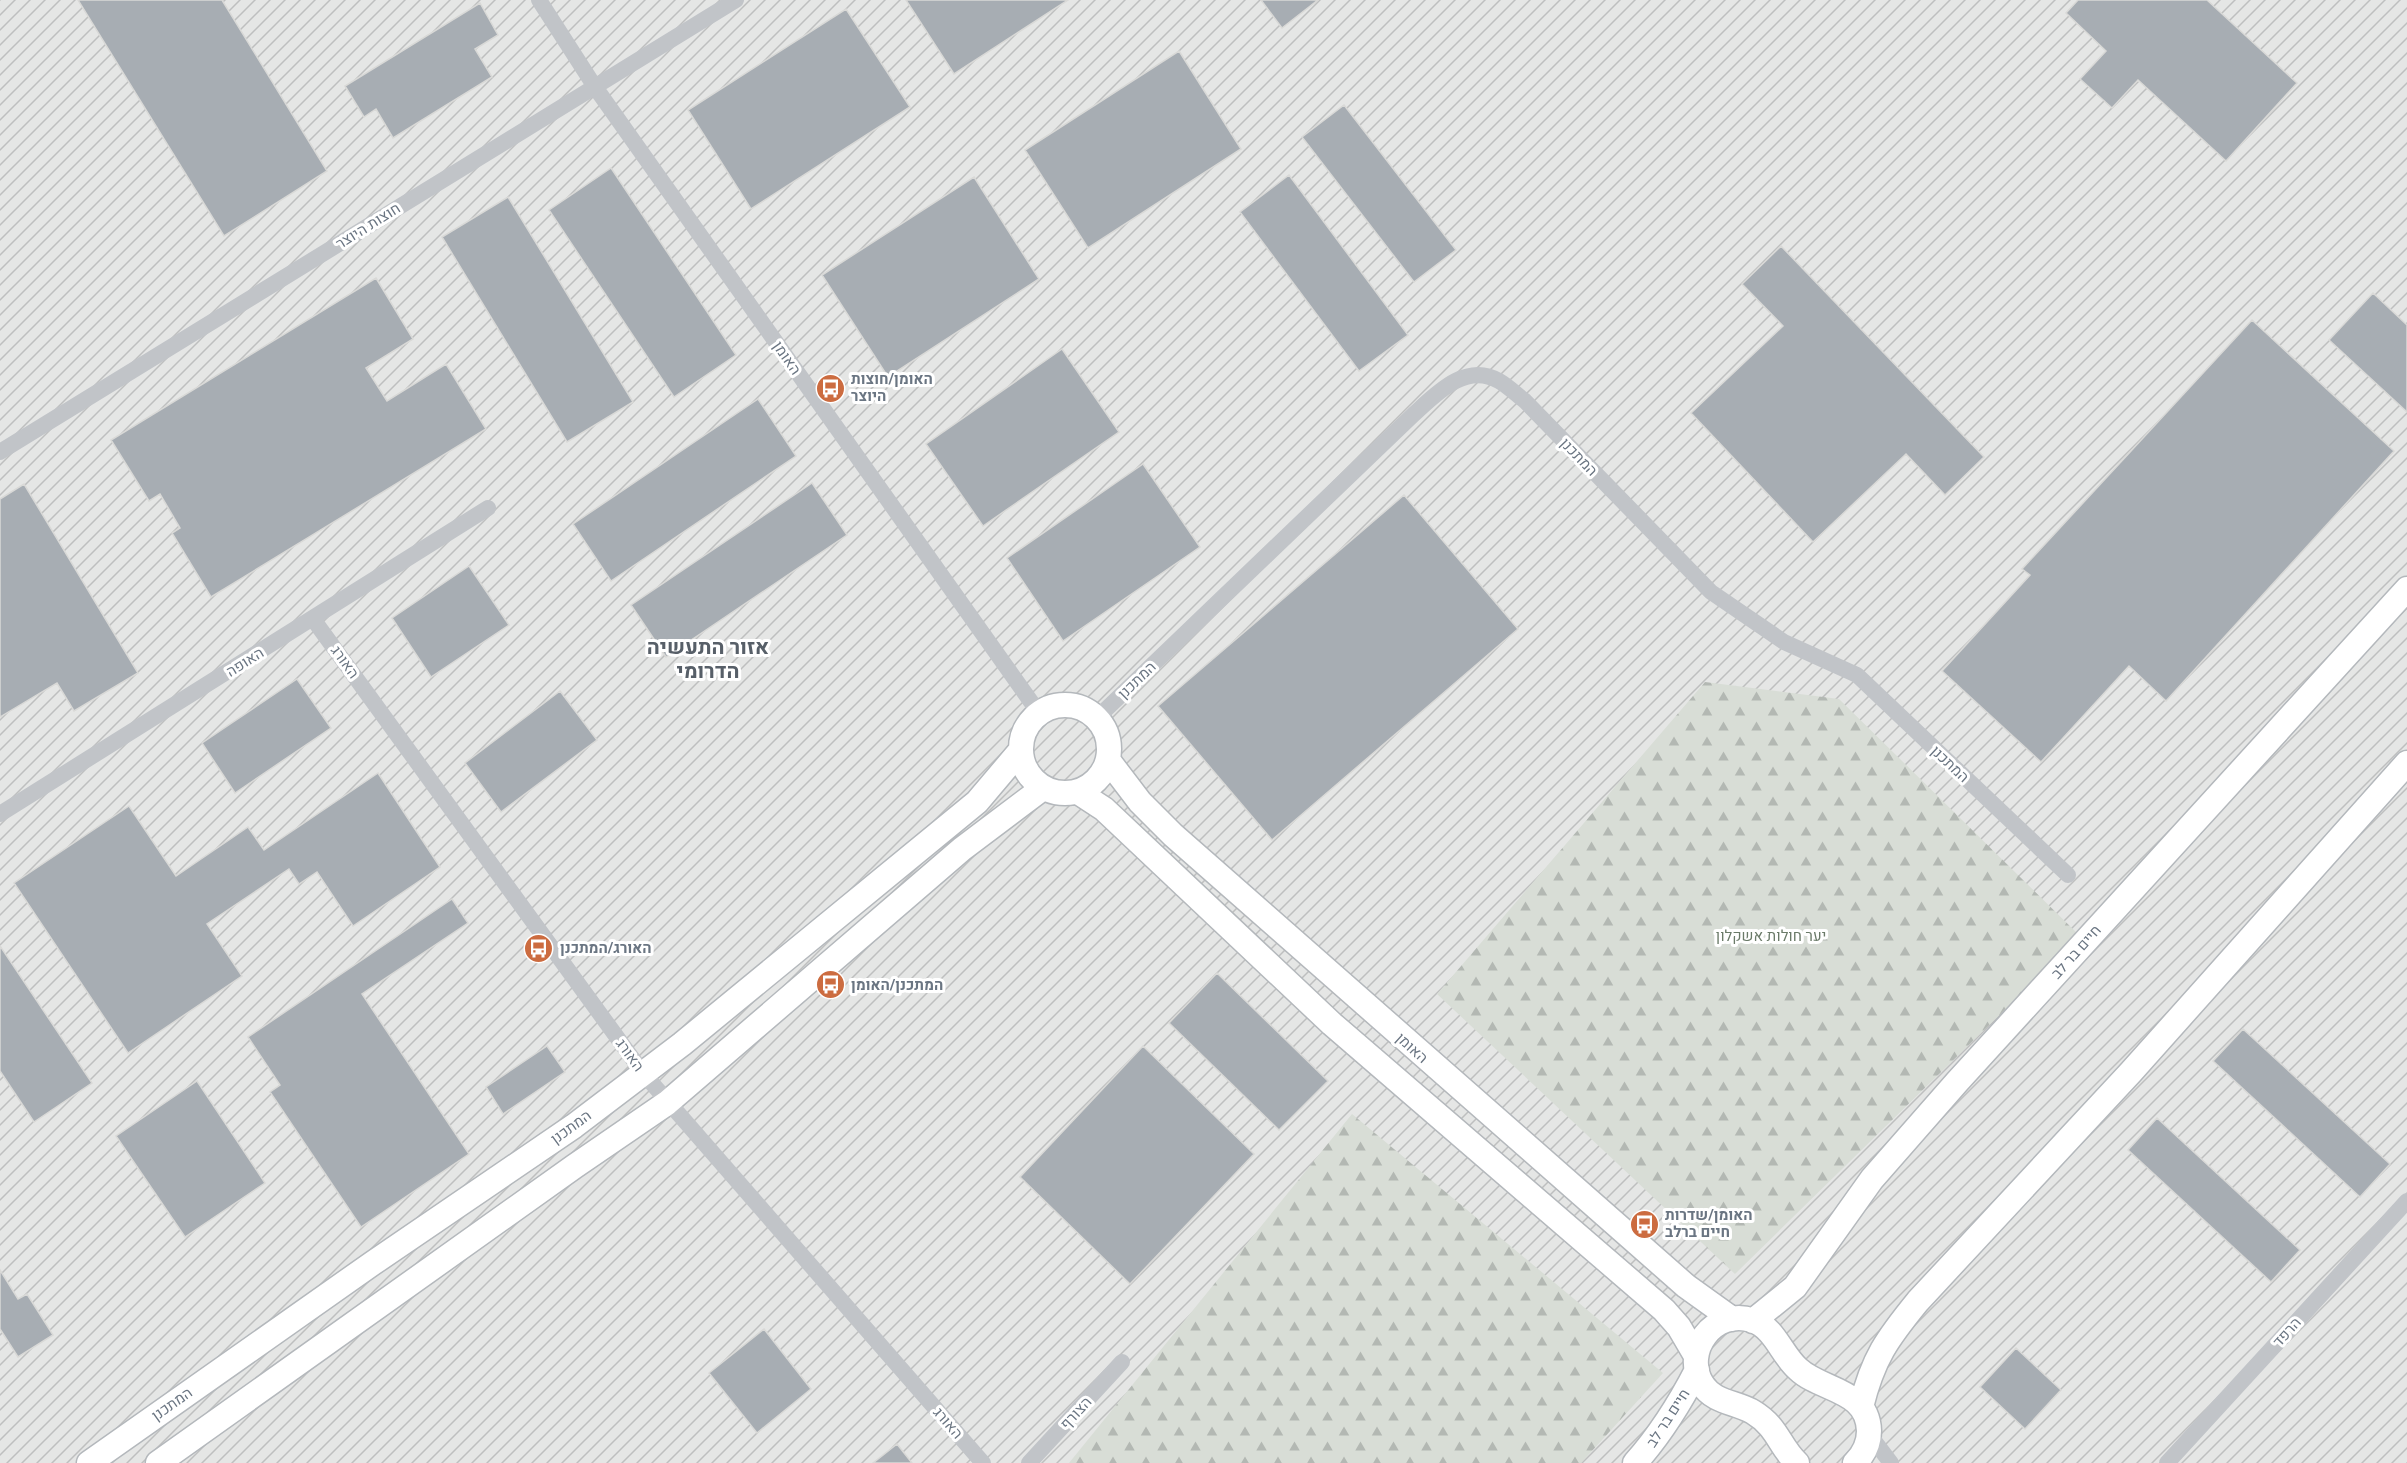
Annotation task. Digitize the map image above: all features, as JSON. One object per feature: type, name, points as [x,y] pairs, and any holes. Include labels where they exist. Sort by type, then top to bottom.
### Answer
[{"type":"street","name":"האומן","points":[[539,0],[595,87],[1039,712]]},
{"type":"street","name":"חוצות היוצר","points":[[0,452],[736,0]]},
{"type":"street","name":"המתכנן","points":[[1098,717],[1414,414],[1449,383],[1473,375],[1498,380],[1525,401],[1711,592],[1784,642],[1857,675],[2068,875]]},
{"type":"street","name":"האופה","points":[[0,814],[488,508]]},
{"type":"street","name":"חיים בר לב","points":[[1635,1463],[1649,1447],[1684,1396],[1696,1363],[1698,1347],[1707,1332],[1723,1321],[1742,1320],[1795,1287],[1872,1179],[1934,1108],[2407,589]]},
{"type":"street","name":"האורג","points":[[314,619],[643,1073],[983,1463]]},
{"type":"street","points":[[1063,704],[1076,705],[1098,717],[1106,730],[1110,745],[1108,760],[1097,780],[1078,792],[1066,793],[1043,788],[1027,772],[1021,750],[1023,736],[1029,723],[1039,712],[1063,704]]},
{"type":"street","name":"המתכנן","points":[[88,1463],[364,1269],[574,1126],[643,1073],[969,808],[1021,750]]},
{"type":"street","name":"האומן","points":[[1108,760],[1140,802],[1173,835],[1644,1250],[1686,1286],[1742,1320],[1770,1332],[1798,1369],[1818,1382],[1846,1394],[1861,1407]]},
{"type":"street","points":[[1855,1463],[1866,1448],[1869,1434],[1867,1419],[1861,1407],[1875,1360],[1890,1335],[1918,1301],[2131,1072],[2407,763]]},
{"type":"street","points":[[158,1463],[667,1103],[962,849],[1043,788]]},
{"type":"street","points":[[1078,792],[1104,809],[1332,1024],[1664,1310],[1679,1327],[1696,1363],[1702,1383],[1711,1394],[1753,1412],[1773,1429],[1797,1463]]},
{"type":"street","name":"הרפד","points":[[2168,1463],[2407,1201]]},
{"type":"street","name":"הצורף","points":[[1029,1463],[1122,1362]]},
{"type":"street","points":[[1869,1434],[1891,1463]]},
{"type":"shaded area","points":[[0,0],[2407,0],[2407,1463],[0,1463]]},
{"type":"green space","name":"יער חולות אשקלון","points":[[1705,682],[1839,699],[2080,936],[1735,1274],[1437,994]]},
{"type":"green space","points":[[1352,1114],[1663,1373],[1581,1463],[1069,1463]]},
{"type":"building","points":[[78,0],[222,0],[327,171],[224,236]]},
{"type":"building","points":[[906,0],[1068,0],[954,74]]},
{"type":"building","points":[[1261,0],[1318,0],[1282,28]]},
{"type":"building","points":[[2078,0],[2207,0],[2297,83],[2226,161],[2138,80],[2112,108],[2080,79],[2106,51],[2066,13]]},
{"type":"building","points":[[480,3],[498,35],[475,49],[492,77],[393,138],[376,109],[364,117],[345,86]]},
{"type":"building","points":[[846,9],[910,107],[751,209],[688,110]]},
{"type":"building","points":[[1179,51],[1241,149],[1088,248],[1025,150]]},
{"type":"building","points":[[1344,105],[1456,250],[1414,282],[1302,137]]},
{"type":"building","points":[[611,168],[736,355],[674,397],[549,210]]},
{"type":"building","points":[[1289,175],[1408,335],[1359,371],[1240,212]]},
{"type":"building","points":[[974,177],[1039,279],[888,377],[822,275]]},
{"type":"building","points":[[508,197],[633,402],[567,442],[442,237]]},
{"type":"building","points":[[1781,246],[1984,457],[1945,495],[1906,454],[1813,542],[1691,413],[1783,326],[1742,284]]},
{"type":"building","points":[[376,278],[413,339],[366,368],[387,401],[446,364],[486,429],[211,597],[172,533],[180,528],[160,494],[149,501],[111,440]]},
{"type":"building","points":[[2373,293],[2407,325],[2407,412],[2329,340]]},
{"type":"building","points":[[2252,320],[2394,451],[2166,701],[2129,666],[2041,762],[1942,671],[2030,575],[2022,569]]},
{"type":"building","points":[[1062,349],[1119,432],[983,526],[926,444]]},
{"type":"building","points":[[758,399],[796,456],[611,581],[573,524]]},
{"type":"building","points":[[1143,464],[1200,547],[1063,641],[1007,558]]},
{"type":"building","points":[[812,483],[847,535],[666,657],[631,605]]},
{"type":"building","points":[[24,484],[138,673],[74,711],[57,683],[0,717],[0,499]]},
{"type":"building","points":[[1404,495],[1518,629],[1272,840],[1158,706]]},
{"type":"building","points":[[469,566],[509,625],[431,677],[392,618]]},
{"type":"building","points":[[297,679],[331,728],[235,793],[202,743]]},
{"type":"building","points":[[560,691],[597,740],[501,812],[465,763]]},
{"type":"building","points":[[378,773],[440,867],[353,926],[317,872],[299,884],[289,869],[207,924],[242,976],[128,1053],[14,883],[129,806],[176,876],[248,827],[264,850]]},
{"type":"building","points":[[452,899],[468,923],[362,994],[469,1154],[361,1227],[270,1092],[280,1085],[248,1037]]},
{"type":"building","points":[[0,946],[92,1083],[34,1122],[0,1071]]},
{"type":"building","points":[[1217,973],[1328,1081],[1279,1130],[1169,1023]]},
{"type":"building","points":[[2243,1029],[2390,1164],[2360,1197],[2213,1061]]},
{"type":"building","points":[[547,1046],[565,1072],[503,1114],[486,1087]]},
{"type":"building","points":[[1143,1046],[1254,1154],[1130,1284],[1020,1177]]},
{"type":"building","points":[[197,1081],[265,1183],[185,1237],[116,1136]]},
{"type":"building","points":[[2157,1118],[2300,1250],[2271,1282],[2128,1150]]},
{"type":"building","points":[[0,1270],[18,1299],[27,1294],[53,1335],[18,1357],[0,1329]]},
{"type":"building","points":[[764,1329],[811,1389],[757,1433],[709,1373]]},
{"type":"building","points":[[2016,1348],[2061,1390],[2025,1429],[1980,1387]]},
{"type":"building","points":[[897,1444],[912,1463],[873,1463]]},
{"type":"place","name":"האומן/חוצות היוצר","points":[[830,388]]},
{"type":"place","name":"האורג/המתכנן","points":[[539,948]]},
{"type":"place","name":"המתכנן/האומן","points":[[830,985]]},
{"type":"place","name":"האומן/שדרות חיים ברלב","points":[[1644,1224]]},
{"type":"district","name":"אזור התעשיה הדרומי","points":[[708,659]]}]
